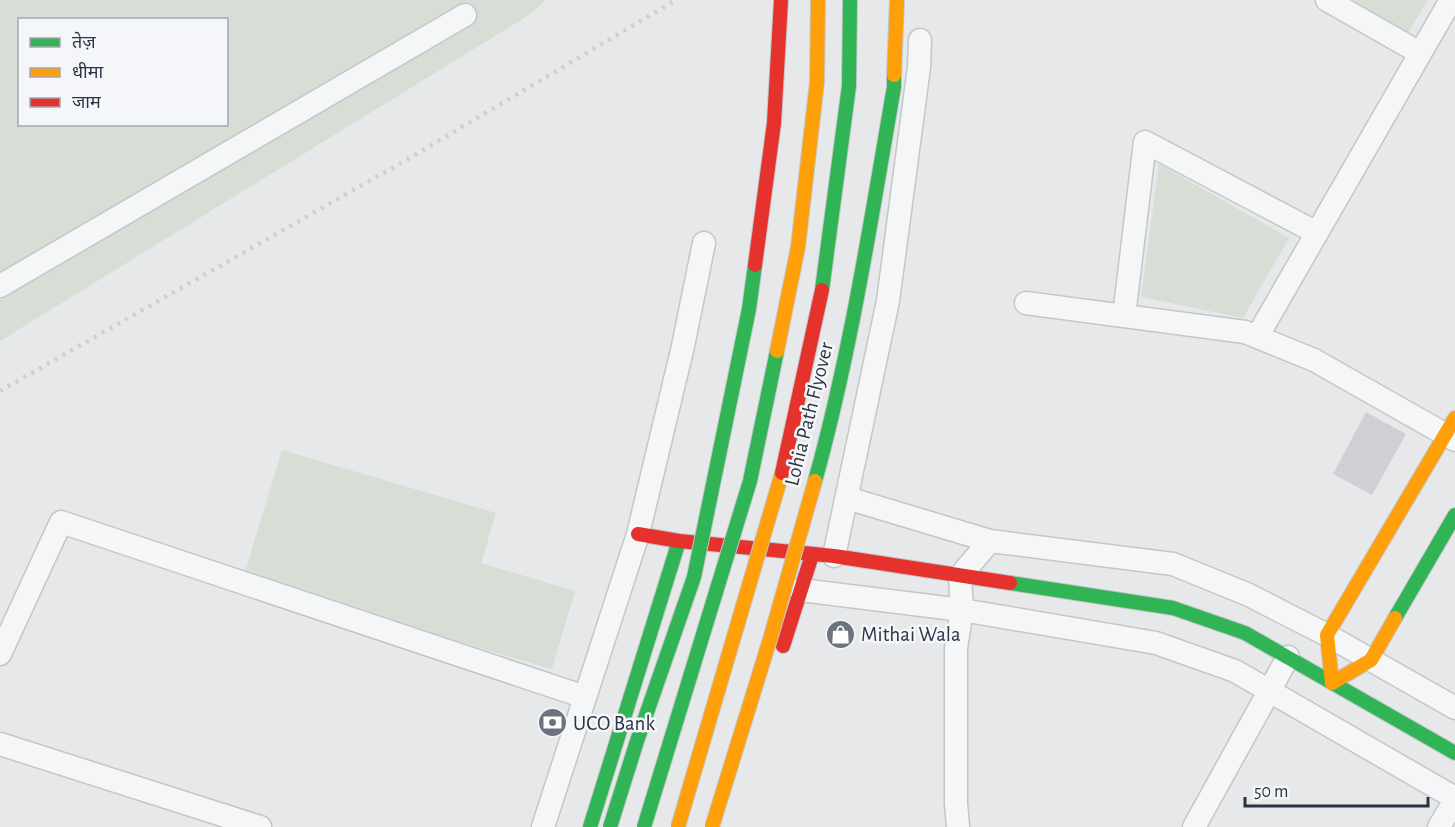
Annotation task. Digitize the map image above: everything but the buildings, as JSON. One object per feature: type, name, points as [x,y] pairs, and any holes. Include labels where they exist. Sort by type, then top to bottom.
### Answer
[{"type":"main road","points":[[610,827],[694,577],[749,309],[774,123],[781,0]]},
{"type":"main road","name":"Lohia Path Flyover","points":[[644,827],[750,481],[798,247],[817,82],[818,0]]},
{"type":"main road","name":"Lohia Path Flyover","points":[[678,827],[780,483],[823,287],[849,86],[850,0]]},
{"type":"main road","name":"Lohia Path Flyover","points":[[712,827],[771,636],[829,431],[848,345],[894,87],[897,0]]},
{"type":"main road","points":[[1332,683],[1327,635],[1452,431]]},
{"type":"main road","points":[[1332,683],[1371,660],[1455,515]]},
{"type":"main road","points":[[638,534],[679,541],[823,556],[1173,608],[1245,633],[1455,753]]},
{"type":"main road","points":[[590,827],[679,541]]},
{"type":"main road","points":[[780,657],[801,590],[823,556]]},
{"type":"street","points":[[1327,0],[1420,53]]},
{"type":"street","points":[[1257,337],[1451,0]]},
{"type":"street","points":[[0,286],[465,15]]},
{"type":"street","points":[[823,556],[847,498],[888,301],[919,67],[920,40]]},
{"type":"street","points":[[1124,316],[1145,142],[1317,233]]},
{"type":"street","points":[[543,827],[638,534],[684,346],[704,243]]},
{"type":"street","points":[[1026,303],[1245,333],[1314,360],[1452,431]]},
{"type":"street","points":[[847,498],[990,541],[1173,564],[1249,595],[1327,635],[1455,708]]},
{"type":"street","points":[[0,654],[61,522],[585,697]]},
{"type":"street","points":[[957,827],[956,648],[962,609],[960,576],[990,541]]},
{"type":"street","points":[[801,590],[962,609],[1156,643],[1234,671],[1455,799],[1439,827]]},
{"type":"street","points":[[1194,827],[1288,657]]},
{"type":"street","points":[[0,744],[260,827]]},
{"type":"shaded area","points":[[0,0],[546,0],[529,15],[0,341]]},
{"type":"shaded area","points":[[1353,0],[1428,0],[1408,33]]},
{"type":"shaded area","points":[[1159,164],[1289,238],[1243,318],[1141,297]]},
{"type":"shaded area","points":[[282,450],[496,513],[481,563],[575,591],[552,669],[243,579]]},
{"type":"railway","points":[[0,391],[408,159],[676,0]]},
{"type":"traffic: fast","points":[[822,290],[849,86],[850,0]]},
{"type":"traffic: fast","points":[[815,481],[839,384],[859,285],[894,87],[894,75]]},
{"type":"traffic: fast","points":[[610,827],[694,577],[749,309],[755,265]]},
{"type":"traffic: fast","points":[[644,827],[750,481],[777,351]]},
{"type":"traffic: fast","points":[[1395,618],[1455,515]]},
{"type":"traffic: fast","points":[[590,827],[679,541]]},
{"type":"traffic: fast","points":[[1010,583],[1173,608],[1245,633],[1455,753]]},
{"type":"traffic: slow","points":[[777,351],[798,247],[817,82],[818,0]]},
{"type":"traffic: slow","points":[[894,75],[897,0]]},
{"type":"traffic: slow","points":[[1395,618],[1371,660],[1332,683],[1327,635],[1455,418]]},
{"type":"traffic: slow","points":[[678,827],[782,473]]},
{"type":"traffic: slow","points":[[712,827],[771,636],[815,481]]},
{"type":"traffic: jam","points":[[755,265],[774,123],[781,0]]},
{"type":"traffic: jam","points":[[782,473],[822,290]]},
{"type":"traffic: jam","points":[[638,534],[679,541],[834,556],[1010,583]]},
{"type":"traffic: jam","points":[[783,646],[812,555]]},
{"type":"place","name":"Mithai Wala","points":[[840,634]]},
{"type":"place","name":"UCO Bank","points":[[552,723]]}]
